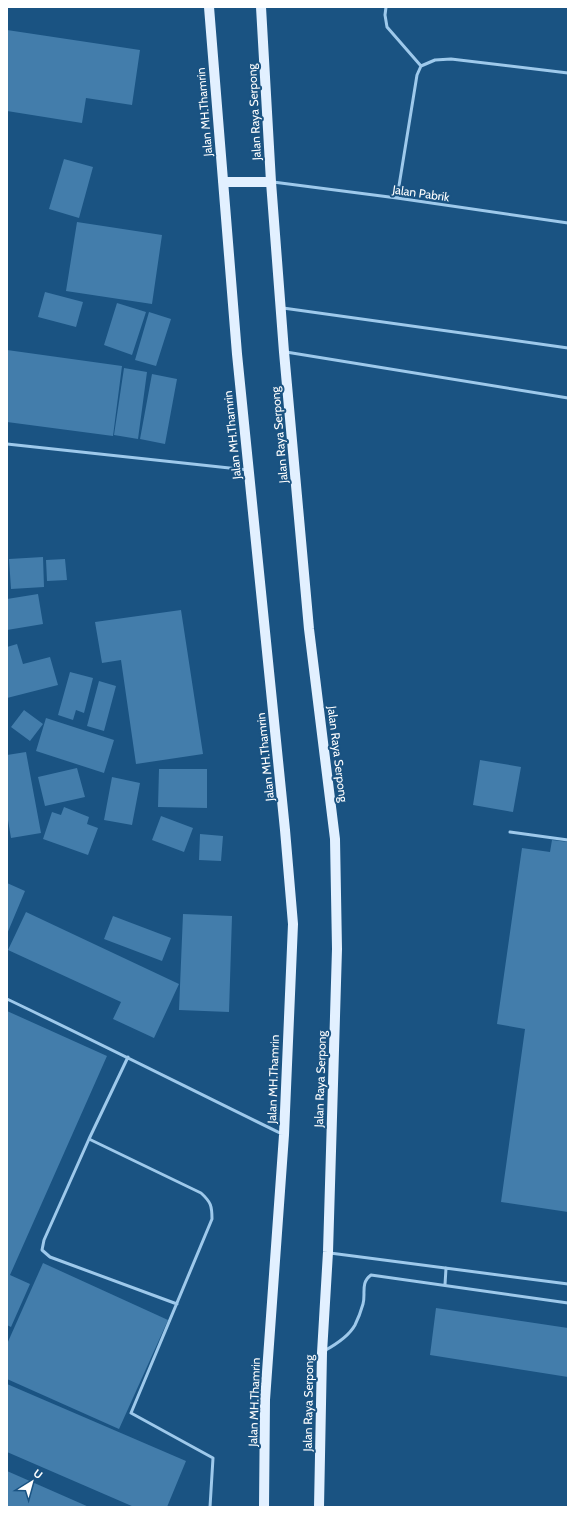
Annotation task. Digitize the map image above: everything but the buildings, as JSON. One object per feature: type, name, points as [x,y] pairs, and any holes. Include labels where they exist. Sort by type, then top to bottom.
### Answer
[{"type":"main road","name":"Jalan MH.Thamrin","points":[[209,7],[237,354],[286,830],[292,924],[284,1135],[266,1400],[264,1507]]},
{"type":"main road","name":"Jalan Raya Serpong","points":[[261,7],[271,182],[284,352],[309,629],[335,840],[338,949],[328,1252],[322,1352],[319,1507]]},
{"type":"main road","points":[[223,182],[271,182]]},
{"type":"lane","points":[[386,7],[385,15],[387,27],[421,66]]},
{"type":"lane","points":[[397,198],[417,75],[421,66],[435,60],[451,59],[568,73]]},
{"type":"lane","name":"Jalan Pabrik","points":[[271,182],[397,198],[568,223]]},
{"type":"lane","points":[[281,308],[568,348]]},
{"type":"lane","points":[[284,352],[568,398]]},
{"type":"lane","points":[[7,444],[249,470]]},
{"type":"lane","points":[[510,832],[568,840]]},
{"type":"lane","points":[[7,999],[128,1057],[284,1135]]},
{"type":"lane","points":[[128,1057],[89,1139],[44,1240],[42,1250],[50,1257],[177,1304]]},
{"type":"lane","points":[[89,1139],[202,1194],[208,1200],[212,1208],[212,1219],[131,1413],[213,1458],[210,1507]]},
{"type":"lane","points":[[328,1252],[568,1284]]},
{"type":"lane","points":[[445,1285],[446,1268]]},
{"type":"lane","points":[[322,1352],[339,1342],[354,1326],[364,1303],[364,1284],[367,1278],[371,1275],[568,1303]]}]
